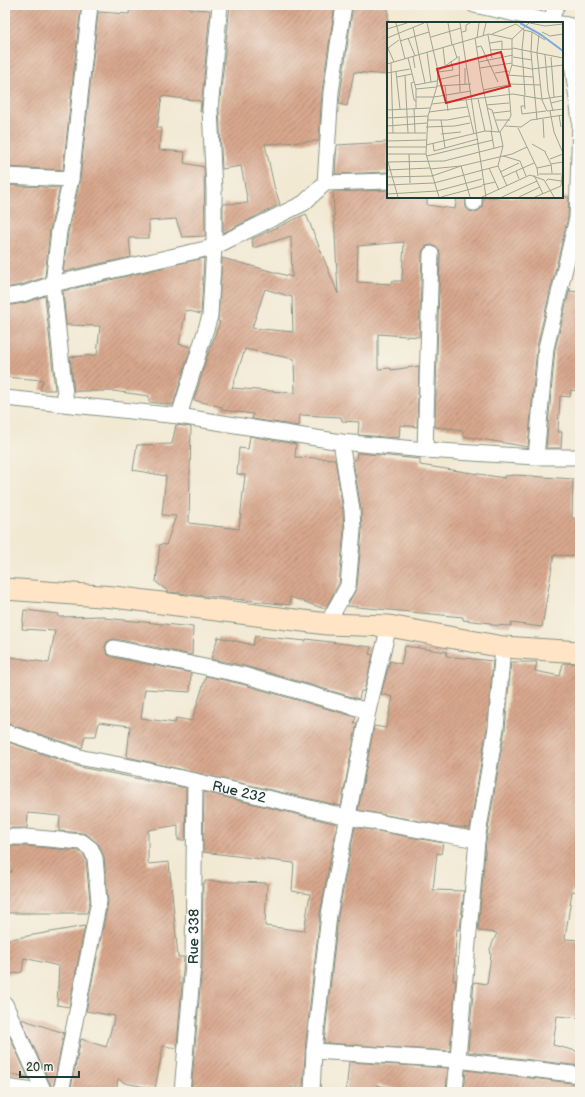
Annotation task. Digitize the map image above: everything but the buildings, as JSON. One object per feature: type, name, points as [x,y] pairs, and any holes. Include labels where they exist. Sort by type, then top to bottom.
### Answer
[{"type":"street","points":[[66,404],[53,284],[59,230],[71,179],[90,5]]},
{"type":"street","points":[[180,416],[210,316],[214,247],[214,190],[210,109],[220,5]]},
{"type":"street","points":[[325,183],[331,92],[344,5]]},
{"type":"street","points":[[474,5],[504,17],[546,22]]},
{"type":"street","points":[[557,5],[562,22]]},
{"type":"street","points":[[536,457],[546,348],[577,218],[580,121],[563,24]]},
{"type":"street","points":[[5,176],[71,179]]},
{"type":"street","points":[[5,297],[23,294],[53,284],[214,247],[304,203],[325,183],[387,181]]},
{"type":"street","points":[[426,450],[431,254]]},
{"type":"street","points":[[5,398],[180,416],[340,442],[426,450],[536,457],[580,457]]},
{"type":"street","points":[[327,624],[348,586],[353,530],[352,510],[340,442]]},
{"type":"street","points":[[5,589],[114,597],[327,624],[389,626],[502,647],[580,652]]},
{"type":"street","points":[[312,1092],[314,1051],[329,915],[368,711],[389,626]]},
{"type":"street","points":[[455,1092],[477,840],[496,728],[502,647]]},
{"type":"street","points":[[114,648],[244,675],[368,711]]},
{"type":"street","name":"Rue 232","points":[[5,732],[83,758],[195,780],[348,817],[477,840]]},
{"type":"street","name":"Rue 338","points":[[182,1092],[193,964],[195,780]]},
{"type":"street","points":[[5,837],[26,837],[82,842],[91,849],[95,858],[99,902],[61,1092]]},
{"type":"street","points":[[5,1004],[43,1092]]},
{"type":"street","points":[[314,1051],[457,1060],[580,1075]]},
{"type":"street","points":[[5,1086],[43,1092]]}]
